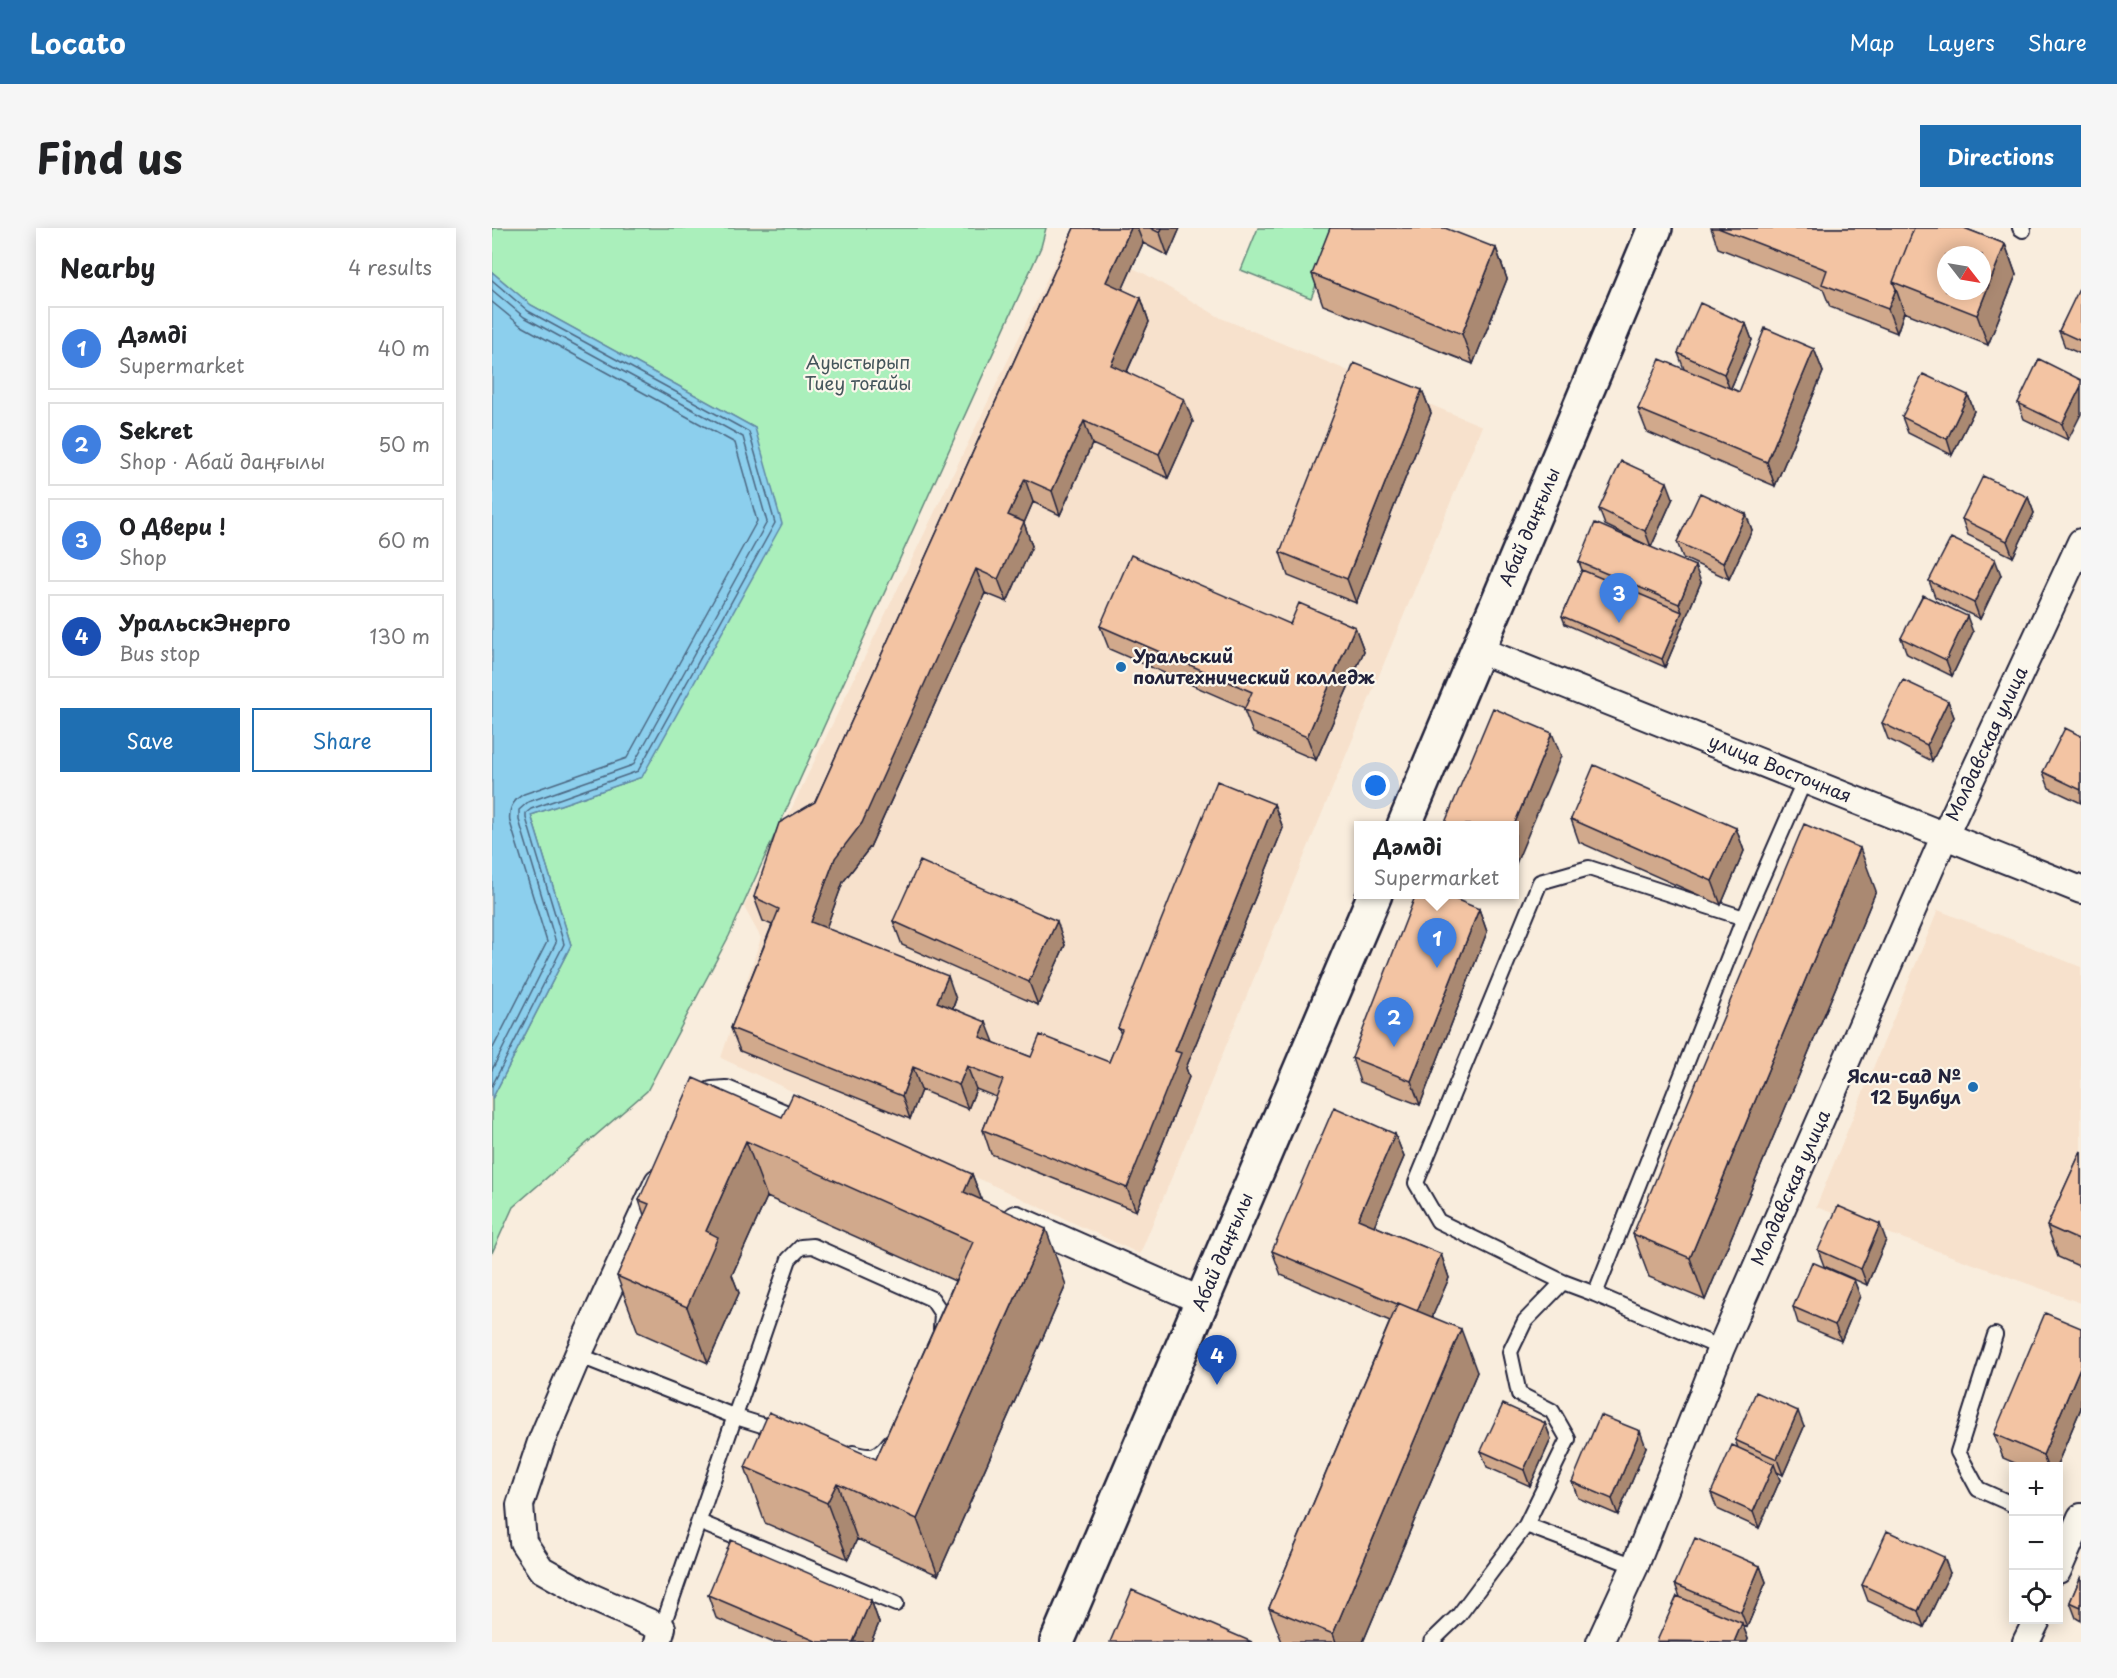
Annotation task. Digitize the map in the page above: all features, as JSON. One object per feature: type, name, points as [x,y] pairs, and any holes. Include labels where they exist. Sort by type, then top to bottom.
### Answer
[{"type":"main road","name":"Абай даңғылы","points":[[1406,821],[1655,228]]},
{"type":"main road","name":"Абай даңғылы","points":[[1057,1642],[1373,899]]},
{"type":"street","name":"Молдавская улица","points":[[1600,1642],[1635,1566],[1721,1348],[1945,835],[2081,542]]},
{"type":"street","name":"улица Восточная","points":[[1479,650],[2081,890]]},
{"type":"street","points":[[686,1121],[697,1103],[712,1095],[726,1094],[836,1140]]},
{"type":"street","points":[[660,1635],[541,1569],[523,1542],[520,1505],[541,1442],[578,1355],[666,1164]]},
{"type":"street","points":[[997,1211],[1202,1301]]},
{"type":"street","points":[[2063,1553],[2071,1525]]},
{"type":"street","points":[[2026,1642],[2035,1624]]},
{"type":"lane","points":[[1595,1294],[1744,918],[1805,779]]},
{"type":"lane","points":[[1721,1348],[1563,1282],[1438,1221],[1416,1183],[1540,882],[1589,868],[1744,918]]},
{"type":"lane","points":[[660,1635],[789,1259],[801,1247],[813,1245],[932,1299],[942,1314],[942,1327],[938,1337]]},
{"type":"lane","points":[[1431,1642],[1459,1615],[1526,1525],[1568,1439],[1552,1411],[1519,1394],[1510,1352],[1525,1321],[1563,1282]]},
{"type":"lane","points":[[1995,1335],[1958,1452],[1978,1489],[2009,1503]]},
{"type":"lane","points":[[578,1355],[736,1417],[792,1434]]},
{"type":"lane","points":[[837,1448],[873,1457],[883,1452],[897,1428]]},
{"type":"lane","points":[[699,1522],[896,1604]]},
{"type":"lane","points":[[1526,1525],[1635,1566]]},
{"type":"shaded area","name":"Уральский политехнический колледж","points":[[1068,236],[1145,274],[1221,318],[1482,426],[1140,1254],[721,1058],[761,938],[744,907]]},
{"type":"shaded area","name":"Ясли-сад № 12 Булбул","points":[[1938,910],[2081,967],[2081,1303],[1816,1207]]},
{"type":"green space","name":"Ауыстырып Тиеу тоғайы","points":[[492,228],[1046,228],[1041,247],[729,936],[647,1091],[513,1207],[492,1253],[492,1099],[571,945],[531,815],[642,777],[755,428],[531,305],[492,272]]},
{"type":"green space","points":[[1258,228],[1338,228],[1311,298],[1241,270]]},
{"type":"water","points":[[492,272],[531,305],[755,428],[782,524],[642,777],[531,815],[571,945],[492,1099]]},
{"type":"building","points":[[1074,228],[1131,228],[1106,282],[1141,298],[1111,365],[1184,399],[1159,454],[1084,421],[1052,491],[1025,479],[1008,515],[1024,522],[998,579],[976,569],[862,823],[835,858],[811,922],[948,976],[937,1002],[986,1022],[980,1037],[1031,1057],[1040,1035],[1109,1062],[1122,1030],[1118,1028],[1217,781],[1274,804],[1175,1051],[1181,1053],[1127,1188],[983,1130],[1003,1080],[967,1066],[959,1085],[913,1067],[902,1096],[731,1028],[779,909],[754,897],[779,823],[815,802]]},
{"type":"building","points":[[1150,228],[1162,228],[1160,233]]},
{"type":"building","points":[[1330,228],[1445,228],[1496,248],[1462,334],[1312,274]]},
{"type":"building","points":[[1718,228],[1914,228],[1893,282],[1896,289],[1888,309],[1822,284],[1827,270]]},
{"type":"building","points":[[1914,228],[1964,228],[2005,244],[1991,280],[1991,246],[1937,246],[1937,299],[1893,282]]},
{"type":"building","points":[[2081,287],[2081,341],[2059,331]]},
{"type":"building","points":[[1939,300],[1983,300],[1977,315]]},
{"type":"building","points":[[1700,303],[1746,324],[1724,374],[1678,353]]},
{"type":"building","points":[[1765,328],[1814,349],[1767,462],[1638,409],[1660,359],[1739,392]]},
{"type":"building","points":[[2039,359],[2081,380],[2081,386],[2062,424],[2018,403]]},
{"type":"building","points":[[1354,363],[1422,390],[1347,579],[1280,552]]},
{"type":"building","points":[[1923,374],[1968,395],[1947,439],[1902,417]]},
{"type":"building","points":[[1621,461],[1667,482],[1645,531],[1599,509]]},
{"type":"building","points":[[1983,476],[2028,497],[2007,541],[1962,519]]},
{"type":"building","points":[[1700,493],[1746,514],[1723,563],[1677,542]]},
{"type":"building","points":[[1595,523],[1695,566],[1679,604],[1579,562]]},
{"type":"building","points":[[1951,538],[1995,559],[1974,603],[1929,581]]},
{"type":"building","points":[[1131,555],[1290,624],[1299,603],[1355,627],[1307,737],[1244,710],[1252,692],[1100,626]]},
{"type":"building","points":[[1582,570],[1682,612],[1662,659],[1562,616]]},
{"type":"building","points":[[1923,595],[1967,616],[1946,660],[1901,638]]},
{"type":"building","points":[[1903,680],[1948,701],[1927,745],[1882,723]]},
{"type":"building","points":[[1493,708],[1552,733],[1516,821],[1446,821]]},
{"type":"building","points":[[2065,728],[2081,736],[2081,790],[2043,772]]},
{"type":"building","points":[[1594,765],[1736,828],[1712,881],[1571,819]]},
{"type":"building","points":[[1804,824],[1860,848],[1690,1258],[1633,1234]]},
{"type":"building","points":[[920,861],[1057,921],[1029,982],[893,921]]},
{"type":"building","points":[[1414,899],[1455,899],[1479,909],[1411,1081],[1352,1058]]},
{"type":"building","points":[[693,1078],[782,1117],[793,1094],[972,1174],[964,1192],[1046,1229],[917,1519],[837,1483],[827,1503],[745,1467],[769,1412],[876,1459],[973,1242],[746,1141],[706,1231],[718,1237],[687,1307],[617,1276],[649,1204],[639,1200]]},
{"type":"building","points":[[1334,1107],[1395,1134],[1358,1219],[1441,1254],[1417,1311],[1272,1251]]},
{"type":"building","points":[[2081,1151],[2081,1241],[2047,1226]]},
{"type":"building","points":[[1838,1206],[1880,1224],[1861,1269],[1818,1250]]},
{"type":"building","points":[[1812,1262],[1854,1280],[1835,1325],[1793,1307]]},
{"type":"building","points":[[1398,1303],[1461,1329],[1333,1634],[1269,1608]]},
{"type":"building","points":[[2045,1313],[2081,1328],[2081,1365],[2043,1455],[1994,1434]]},
{"type":"building","points":[[1756,1392],[1798,1411],[1777,1459],[1735,1440]]},
{"type":"building","points":[[1503,1404],[1545,1423],[1524,1470],[1481,1451]]},
{"type":"building","points":[[1600,1415],[1640,1431],[1612,1499],[1572,1482]]},
{"type":"building","points":[[1732,1445],[1774,1464],[1753,1512],[1711,1493]]},
{"type":"building","points":[[1887,1531],[1944,1557],[1918,1611],[1862,1585]]},
{"type":"building","points":[[1695,1538],[1760,1566],[1741,1612],[1675,1584]]},
{"type":"building","points":[[731,1540],[871,1600],[853,1642],[818,1642],[708,1595]]},
{"type":"building","points":[[2081,1576],[2081,1607],[2070,1602]]},
{"type":"building","points":[[1132,1590],[1252,1642],[1110,1642]]},
{"type":"building","points":[[1677,1596],[1742,1623],[1734,1642],[1657,1641]]},
{"type":"place","name":"О Двери !","points":[[1619,623]]},
{"type":"place","name":"Уральский политехнический колледж","points":[[1121,667]]},
{"type":"place","name":"Дəмді","points":[[1437,968]]},
{"type":"place","name":"Sekret","points":[[1394,1047]]},
{"type":"place","name":"Ясли-сад № 12 Булбул","points":[[1973,1087]]},
{"type":"place","name":"УральскЭнерго","points":[[1217,1385]]}]
